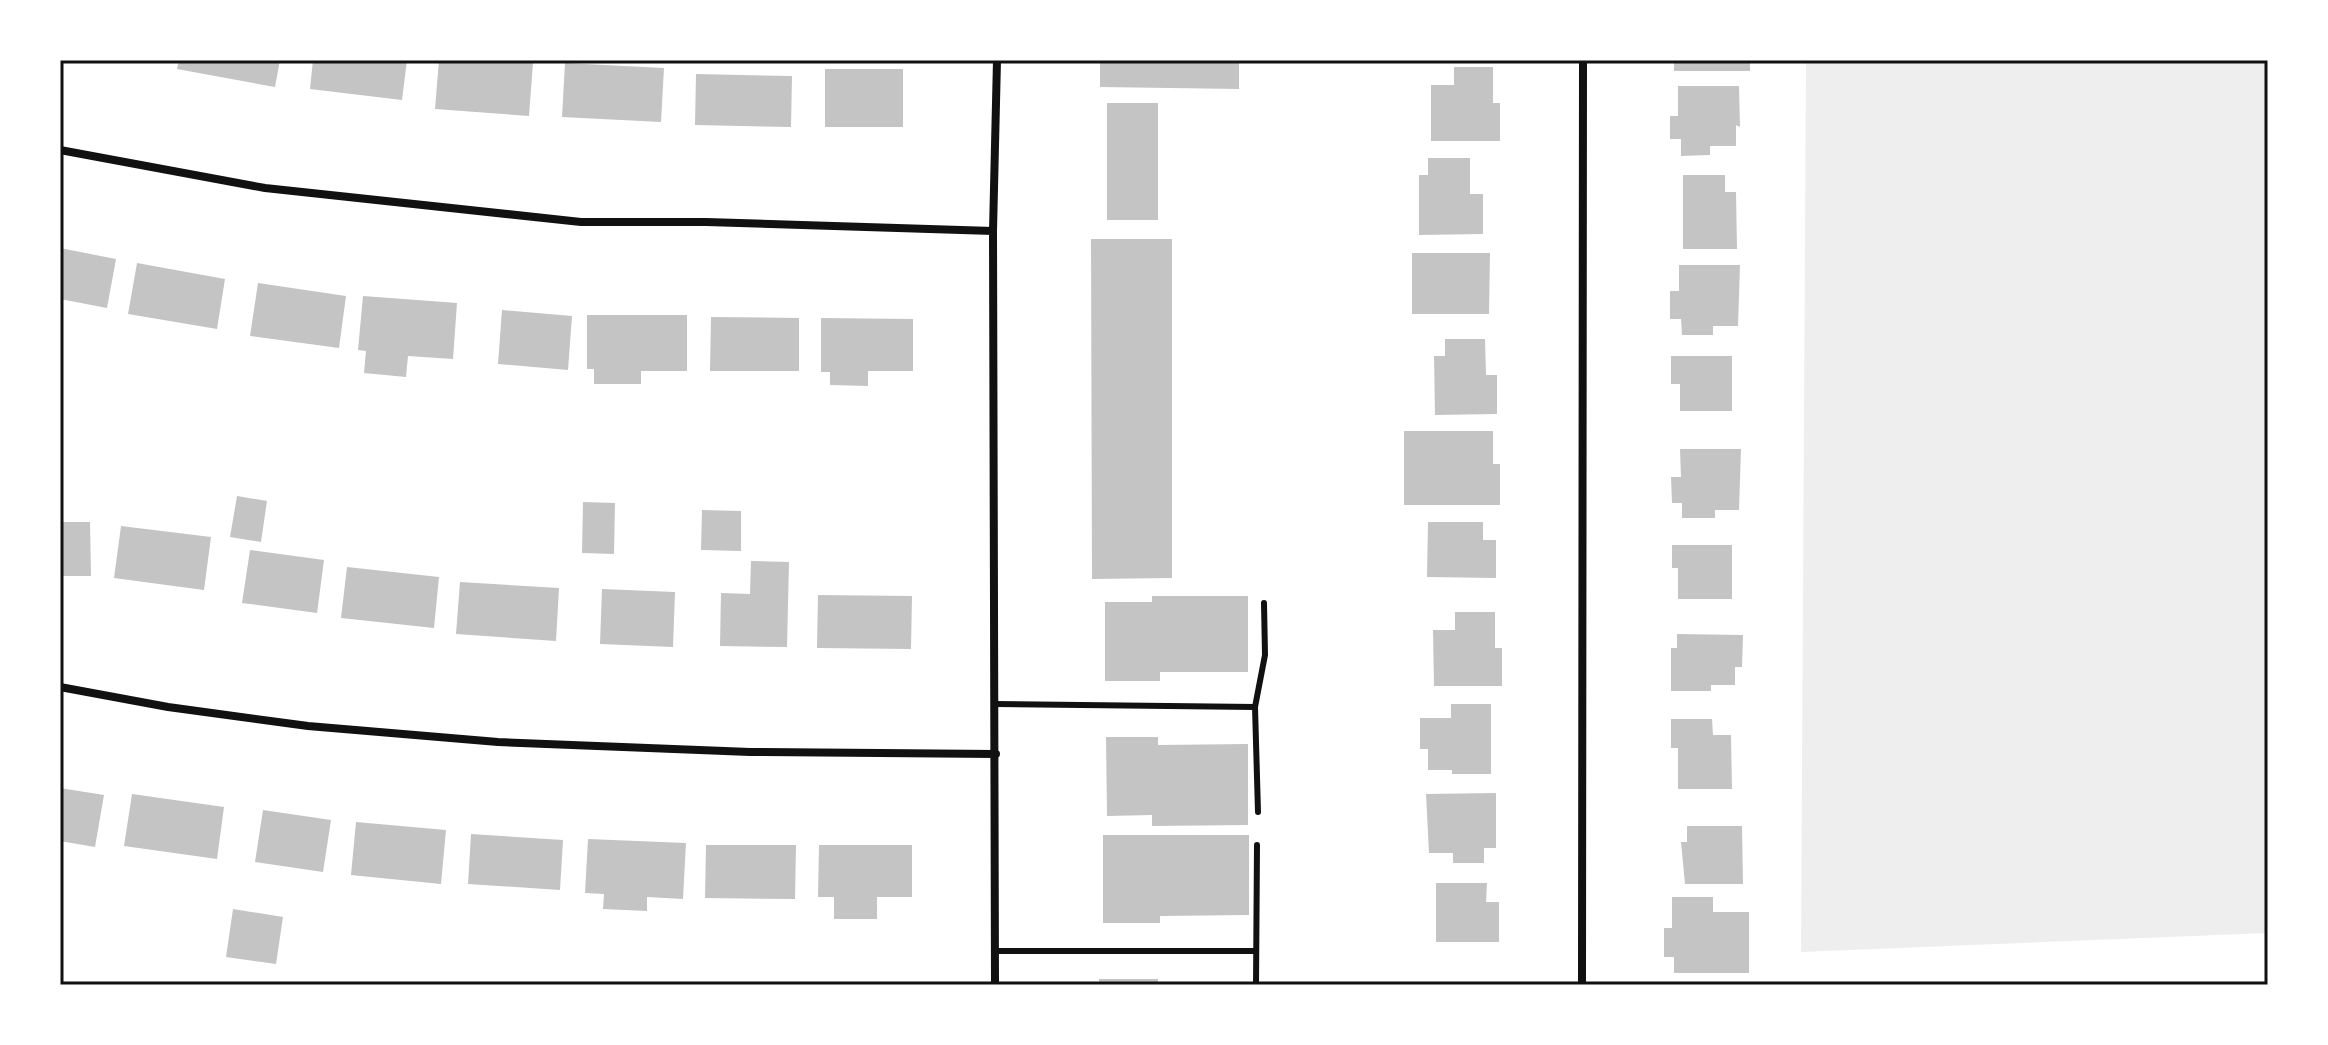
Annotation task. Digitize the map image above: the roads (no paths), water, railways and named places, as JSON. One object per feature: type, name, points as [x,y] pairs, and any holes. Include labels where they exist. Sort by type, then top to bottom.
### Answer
[{"type":"street","points":[[995,985],[993,231],[997,60]]},
{"type":"street","points":[[1582,985],[1583,60]]},
{"type":"street","points":[[60,150],[265,188],[581,222],[706,222],[993,231]]},
{"type":"street","points":[[60,687],[168,707],[308,726],[498,742],[750,752],[996,754]]},
{"type":"lane","points":[[1258,812],[1255,707],[1265,655],[1264,603]]},
{"type":"lane","points":[[996,704],[1255,707]]},
{"type":"lane","points":[[1256,985],[1257,845]]},
{"type":"lane","points":[[995,951],[1256,951]]}]
